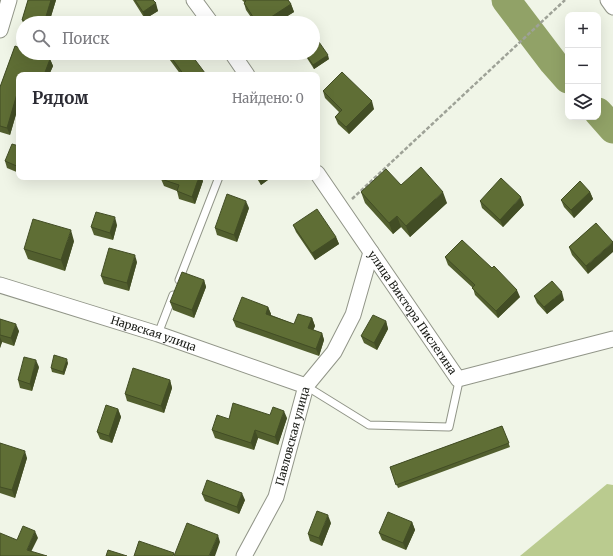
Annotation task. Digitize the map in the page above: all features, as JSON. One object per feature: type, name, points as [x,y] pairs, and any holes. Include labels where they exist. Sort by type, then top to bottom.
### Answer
[{"type":"street","points":[[0,30],[9,0]]},
{"type":"street","points":[[194,0],[206,16]]},
{"type":"street","points":[[608,0],[613,7]]},
{"type":"street","points":[[237,60],[245,72]]},
{"type":"street","name":"улица Виктора Пислегина","points":[[320,177],[458,379],[613,339]]},
{"type":"street","name":"Павловская улица","points":[[244,556],[276,497],[306,386],[334,352],[353,315],[371,252]]},
{"type":"street","name":"Нарвская улица","points":[[0,285],[158,334],[306,386]]},
{"type":"lane","points":[[158,334],[218,180]]},
{"type":"lane","points":[[306,386],[369,425],[449,427],[458,386],[458,379]]},
{"type":"path","points":[[342,208],[565,0]]},
{"type":"green space","points":[[607,484],[613,485],[613,556],[520,556]]},
{"type":"building","points":[[28,0],[51,0],[46,16],[23,16]]},
{"type":"building","points":[[135,0],[153,0],[156,3],[143,12]]},
{"type":"building","points":[[245,0],[288,0],[291,4],[273,16],[252,16],[244,3],[246,1]]},
{"type":"building","points":[[320,43],[328,55],[313,65],[310,60],[320,60]]},
{"type":"building","points":[[15,46],[16,60],[50,60],[45,72],[16,72],[16,97],[7,128],[0,126],[0,87]]},
{"type":"building","points":[[173,60],[195,60],[204,72],[182,72]]},
{"type":"building","points":[[342,72],[372,101],[346,127],[335,117],[342,110],[323,91]]},
{"type":"building","points":[[12,144],[16,145],[16,166],[5,161]]},
{"type":"building","points":[[421,167],[443,192],[406,226],[397,216],[389,223],[361,192],[386,169],[401,185]]},
{"type":"building","points":[[501,178],[521,197],[500,220],[480,201]]},
{"type":"building","points":[[164,180],[198,180],[192,197],[177,191],[179,185]]},
{"type":"building","points":[[580,181],[590,192],[571,210],[561,200]]},
{"type":"building","points":[[227,194],[246,201],[234,235],[215,228]]},
{"type":"building","points":[[317,209],[336,237],[312,253],[293,225]]},
{"type":"building","points":[[96,212],[115,217],[110,233],[91,227]]},
{"type":"building","points":[[33,219],[71,230],[61,260],[24,249]]},
{"type":"building","points":[[596,223],[613,242],[586,266],[569,247]]},
{"type":"building","points":[[462,240],[492,268],[494,266],[517,290],[496,311],[472,288],[475,285],[445,257]]},
{"type":"building","points":[[109,248],[135,255],[127,283],[101,276]]},
{"type":"building","points":[[182,272],[204,280],[192,310],[170,302]]},
{"type":"building","points":[[552,281],[562,292],[544,307],[534,296]]},
{"type":"building","points":[[242,297],[268,307],[266,314],[294,324],[298,314],[312,318],[308,328],[322,333],[316,349],[233,320]]},
{"type":"building","points":[[373,315],[386,321],[374,343],[361,336]]},
{"type":"building","points":[[0,319],[16,324],[11,338],[0,335]]},
{"type":"building","points":[[54,355],[67,359],[63,372],[51,368]]},
{"type":"building","points":[[24,357],[36,360],[30,384],[18,380]]},
{"type":"building","points":[[133,368],[170,380],[161,406],[125,394]]},
{"type":"building","points":[[233,403],[270,415],[273,407],[284,411],[275,437],[255,430],[251,443],[212,430],[217,415],[229,419]]},
{"type":"building","points":[[106,405],[118,409],[109,436],[97,432]]},
{"type":"building","points":[[502,426],[509,443],[396,485],[390,467]]},
{"type":"building","points":[[0,443],[25,451],[12,490],[0,487]]},
{"type":"building","points":[[207,480],[242,493],[237,507],[202,494]]},
{"type":"building","points":[[317,511],[328,515],[319,538],[308,534]]},
{"type":"building","points":[[388,512],[412,522],[403,543],[379,533]]},
{"type":"building","points":[[187,523],[218,535],[209,556],[174,556]]},
{"type":"building","points":[[23,526],[35,531],[27,550],[47,556],[0,556],[0,533],[17,540]]},
{"type":"building","points":[[139,541],[174,553],[173,556],[134,556]]},
{"type":"building","points":[[108,550],[127,556],[106,556]]},
{"type":"waterway","points":[[506,0],[565,76]]},
{"type":"waterway","points":[[601,115],[613,129]]}]
